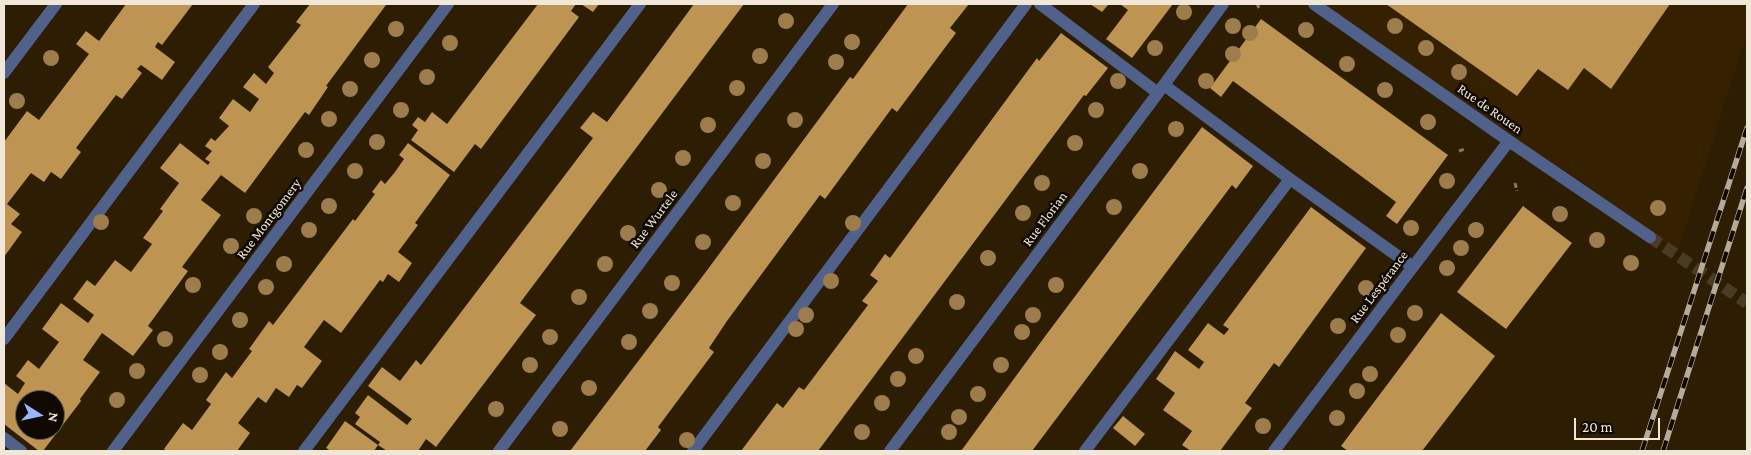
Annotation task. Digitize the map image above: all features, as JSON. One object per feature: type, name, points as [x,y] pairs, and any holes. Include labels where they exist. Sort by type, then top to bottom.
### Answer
[{"type":"street","points":[[4,73],[56,4]]},
{"type":"street","points":[[4,339],[254,4]]},
{"type":"street","name":"Rue Montgomery","points":[[113,451],[448,4]]},
{"type":"street","points":[[304,451],[640,4]]},
{"type":"street","name":"Rue Wurtele","points":[[499,451],[833,4]]},
{"type":"street","points":[[693,451],[1026,4]]},
{"type":"street","points":[[1040,4],[1413,267]]},
{"type":"street","name":"Rue Florian","points":[[890,451],[1223,4]]},
{"type":"street","name":"Rue de Rouen","points":[[1314,4],[1650,237]]},
{"type":"street","name":"Rue Lespérance","points":[[1274,451],[1510,141]]},
{"type":"street","points":[[1085,451],[1290,179]]},
{"type":"street","points":[[4,438],[21,451]]},
{"type":"path","points":[[1459,151],[1464,149]]},
{"type":"path","points":[[1515,184],[1517,191]]},
{"type":"shaded area","points":[[1314,4],[1747,4],[1747,34],[1678,251],[1509,141]]},
{"type":"building","points":[[126,4],[193,4],[162,45],[158,42],[155,47],[175,62],[162,80],[141,65],[137,69],[142,73],[122,99],[116,95],[76,148],[81,152],[61,179],[51,172],[44,182],[31,173],[7,204],[20,214],[11,224],[22,232],[4,257],[4,142],[27,111],[39,120],[89,54],[76,44],[86,31],[99,41]]},
{"type":"building","points":[[310,4],[386,5],[326,86],[328,87],[309,115],[305,112],[245,193],[221,175],[201,200],[221,215],[182,267],[188,271],[148,326],[153,330],[133,356],[102,333],[83,360],[100,372],[65,422],[65,390],[21,390],[25,383],[16,376],[28,360],[39,369],[59,342],[42,329],[61,303],[88,323],[94,315],[73,299],[87,280],[95,286],[115,260],[131,272],[152,244],[143,238],[163,211],[160,209],[179,183],[160,168],[180,143],[208,165],[210,162],[205,159],[212,151],[205,146],[211,138],[215,141],[229,126],[219,118],[233,99],[250,112],[259,99],[243,87],[254,73],[266,84],[274,73],[268,67],[301,25],[296,22]]},
{"type":"building","points":[[538,4],[576,4],[571,11],[579,17],[481,149],[475,144],[454,172],[411,140],[418,130],[412,125],[418,117],[425,122],[432,112],[447,124]]},
{"type":"building","points":[[581,4],[599,4],[593,12]]},
{"type":"building","points":[[694,4],[744,4],[520,303],[536,315],[436,447],[426,439],[418,451],[387,451],[378,445],[380,442],[355,424],[360,417],[355,413],[368,395],[407,425],[412,419],[368,386],[382,367],[400,381],[416,360],[421,365],[593,138],[580,128],[593,112],[607,122]]},
{"type":"building","points":[[908,4],[969,4],[950,28],[956,33],[897,112],[892,108],[825,199],[820,195],[727,321],[709,348],[714,352],[658,427],[661,430],[645,451],[570,451],[850,77],[853,79]]},
{"type":"building","points":[[1090,4],[1109,4],[1102,12]]},
{"type":"building","points":[[1120,4],[1173,4],[1132,58],[1106,39],[1128,10]]},
{"type":"building","points":[[1386,4],[1670,4],[1611,89],[1584,68],[1568,90],[1538,69],[1517,96]]},
{"type":"building","points":[[1261,19],[1448,155],[1397,224],[1386,216],[1396,202],[1233,81],[1221,97],[1210,88]]},
{"type":"building","points":[[1061,33],[1108,68],[1086,96],[1084,95],[818,451],[741,451],[777,403],[783,408],[799,387],[804,390],[868,305],[862,301],[878,281],[870,275],[885,254],[890,258],[1037,58],[1039,61]]},
{"type":"building","points":[[1202,127],[1253,166],[1236,189],[1232,185],[1032,451],[961,451],[1046,335]]},
{"type":"building","points":[[408,143],[450,175],[415,223],[418,225],[398,252],[412,263],[399,282],[388,274],[383,282],[380,280],[341,333],[324,320],[304,347],[322,361],[302,388],[297,385],[289,397],[276,388],[266,403],[258,397],[238,423],[250,433],[237,451],[167,451],[164,449],[183,423],[192,430],[211,404],[206,400],[226,372],[232,378],[252,351],[249,349],[269,321],[273,325],[353,219],[355,221],[375,194],[372,192],[381,180],[385,184],[395,172],[404,159],[399,155]]},
{"type":"building","points":[[1523,206],[1572,243],[1506,329],[1457,292]]},
{"type":"building","points":[[1311,207],[1366,248],[1279,367],[1274,363],[1245,403],[1252,408],[1220,451],[1191,451],[1182,445],[1192,431],[1163,410],[1175,393],[1156,379],[1175,351],[1199,369],[1204,362],[1188,350],[1208,323],[1224,335],[1229,329],[1223,325]]},
{"type":"building","points":[[1441,313],[1495,356],[1422,451],[1348,451],[1341,446]]},
{"type":"building","points":[[4,383],[15,392],[15,432],[4,424]]},
{"type":"building","points":[[1123,416],[1145,434],[1135,446],[1113,428]]},
{"type":"building","points":[[345,421],[378,445],[374,451],[331,451],[326,448]]},
{"type":"building","points":[[25,440],[51,440],[43,451],[39,451]]},
{"type":"tunnel","points":[[1650,237],[1747,303]]},
{"type":"railway","points":[[1642,451],[1747,128]]},
{"type":"railway","points":[[1663,451],[1747,188]]}]
